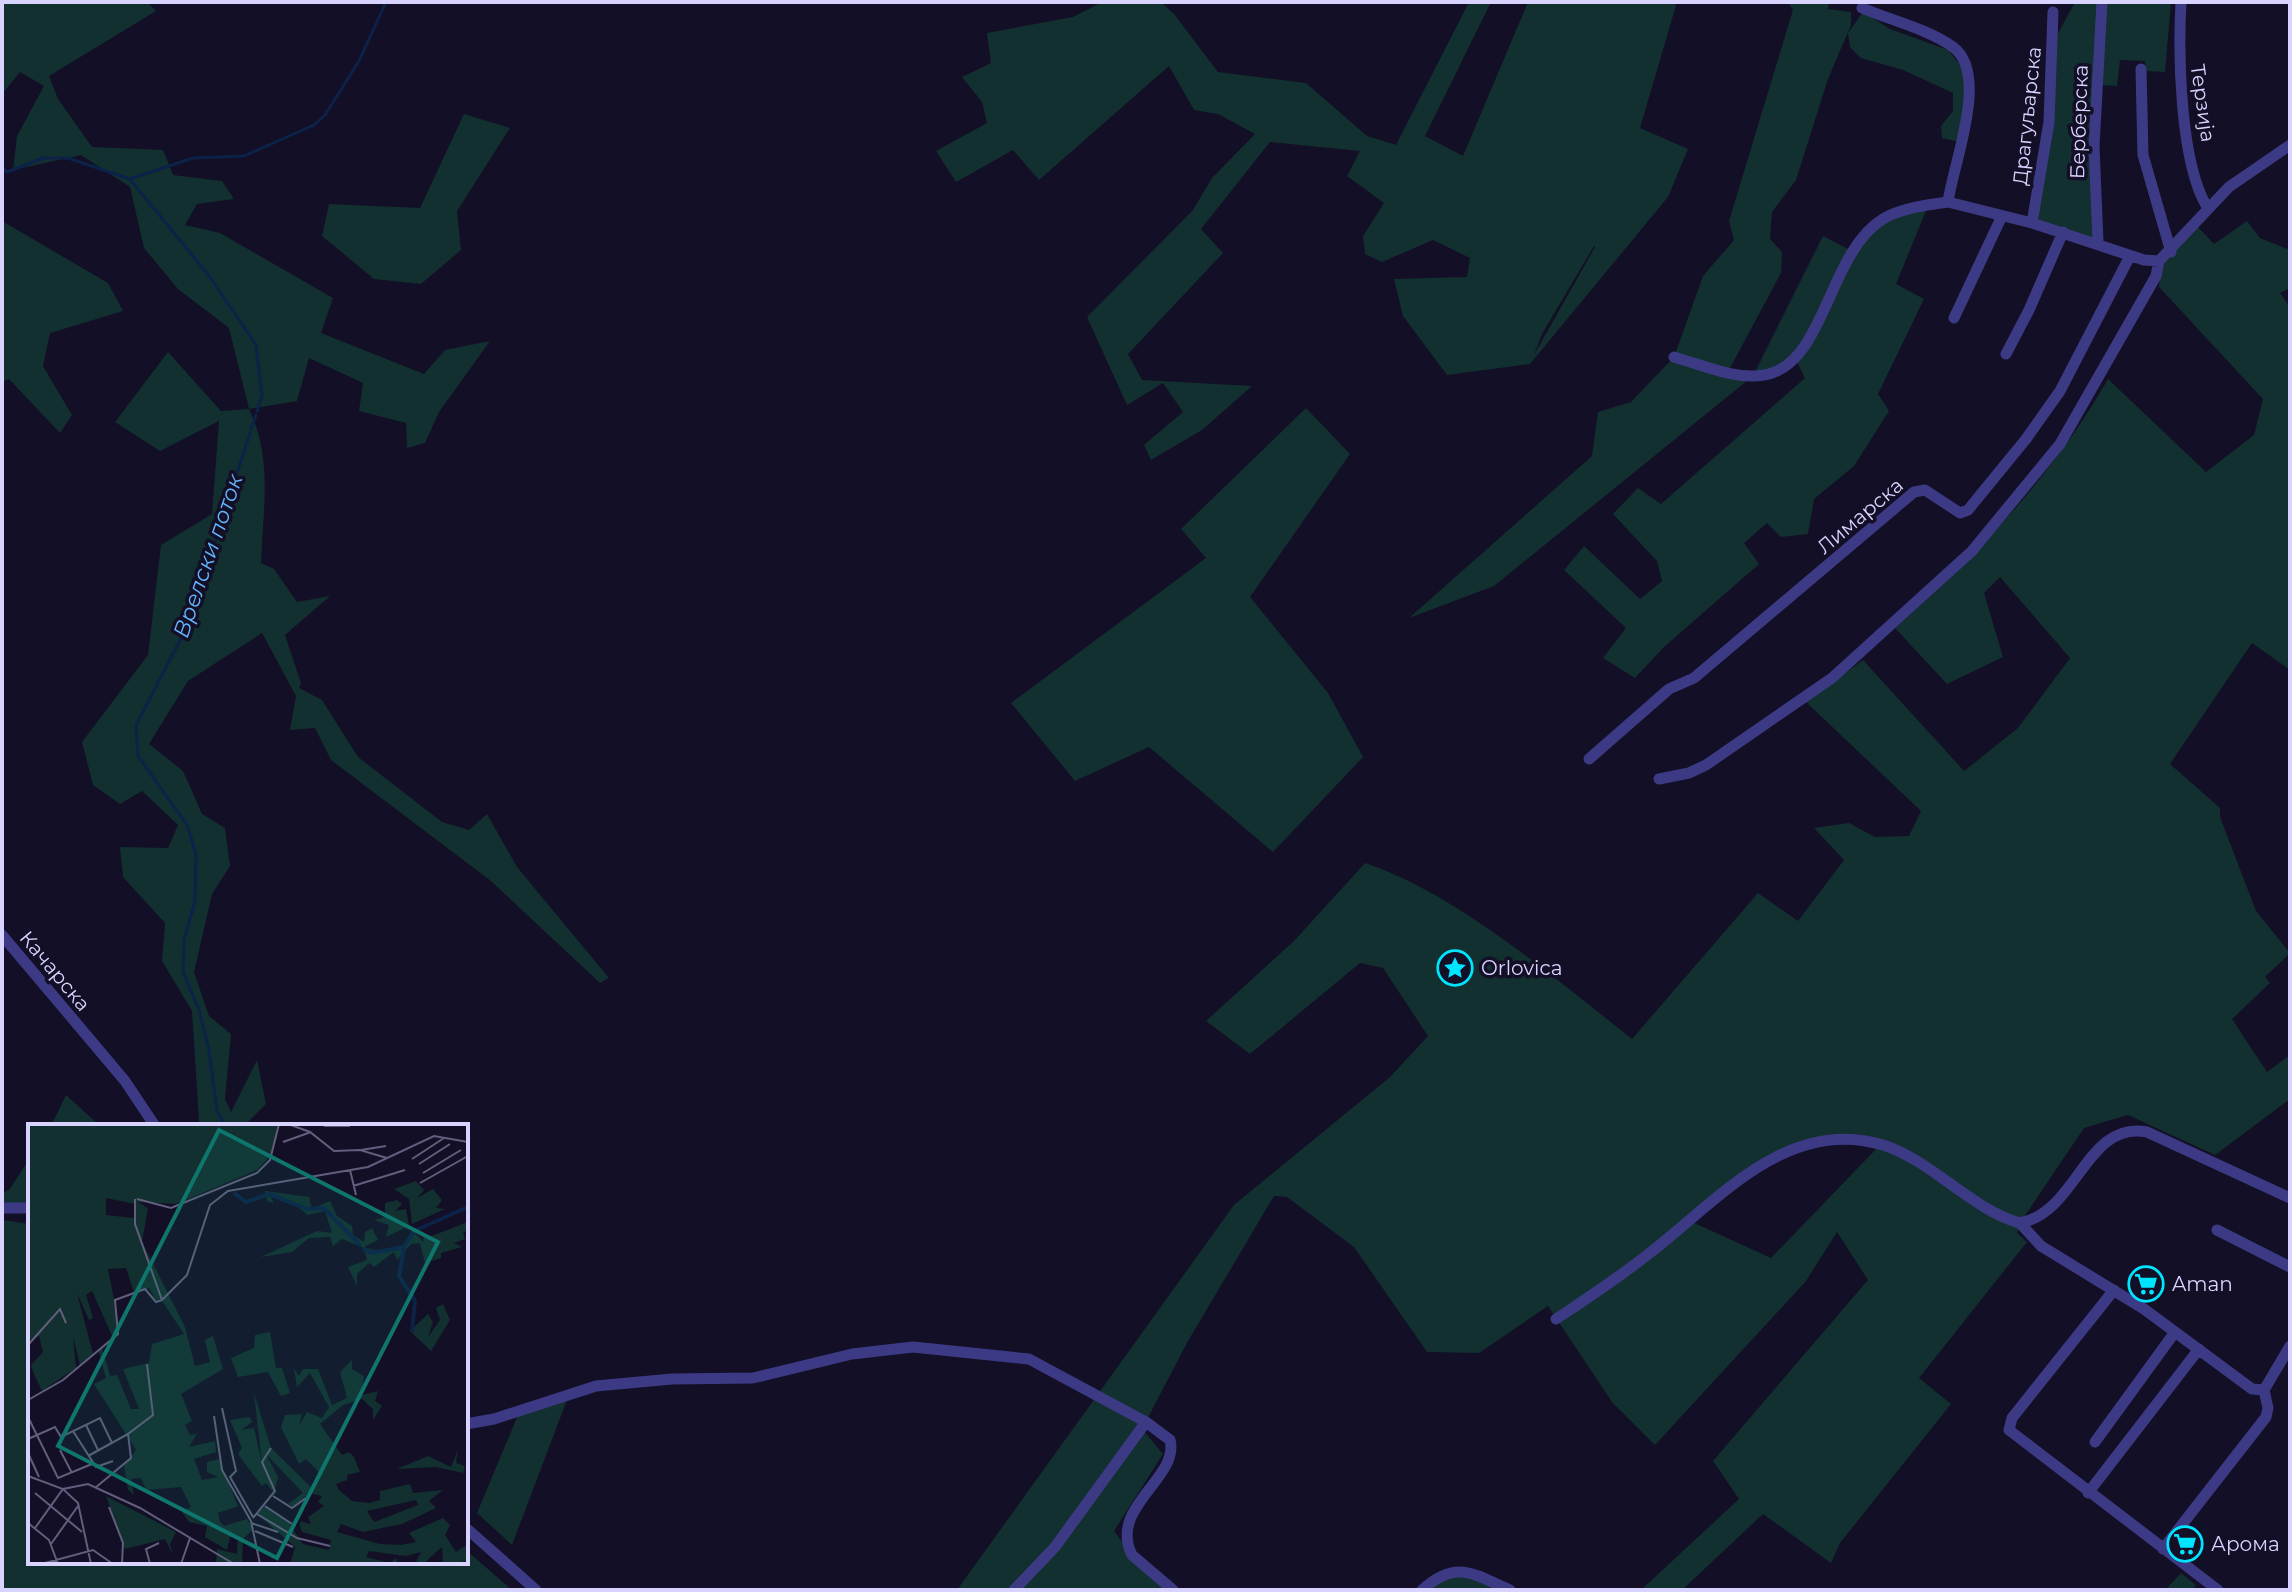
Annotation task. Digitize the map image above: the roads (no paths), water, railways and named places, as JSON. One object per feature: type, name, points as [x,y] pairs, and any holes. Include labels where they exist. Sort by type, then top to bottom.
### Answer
[{"type":"street","name":"Берберска","points":[[2098,242],[2094,146],[2102,2]]},
{"type":"street","name":"Терзија","points":[[2181,2],[2178,45],[2183,115],[2207,207]]},
{"type":"street","points":[[1862,8],[1951,46],[1964,62],[1971,92],[1948,202]]},
{"type":"street","name":"Драгуљарска","points":[[2032,223],[2049,122],[2053,12]]},
{"type":"street","points":[[2141,69],[2143,155],[2171,252]]},
{"type":"street","points":[[1659,779],[1706,765],[1832,678],[1972,551],[2060,444],[2156,276],[2159,261],[2171,252],[2207,207],[2232,185],[2290,145]]},
{"type":"street","points":[[1674,357],[1738,375],[1774,373],[1795,358],[1810,340],[1837,278],[1863,235],[1896,213],[1948,202],[2098,242],[2130,256],[2159,261]]},
{"type":"street","points":[[1954,318],[2001,218]]},
{"type":"street","points":[[2006,354],[2063,232]]},
{"type":"street","name":"Лимарска","points":[[1589,759],[1669,689],[1694,678],[1914,492],[1925,490],[1960,513],[1968,510],[2026,439],[2060,391],[2130,256]]},
{"type":"street","name":"Качарска","points":[[2,935],[125,1081],[154,1124]]},
{"type":"street","points":[[2020,1223],[2054,1207],[2109,1139],[2123,1131],[2147,1132],[2290,1198]]},
{"type":"street","points":[[1556,1319],[1651,1252],[1752,1170],[1791,1149],[1820,1140],[1857,1139],[1896,1150],[2020,1223],[2041,1246],[2114,1290],[2252,1389],[2264,1390]]},
{"type":"street","points":[[2,1208],[28,1208]]},
{"type":"street","points":[[2217,1230],[2290,1267]]},
{"type":"street","points":[[2114,1290],[2008,1424],[2015,1438],[2218,1590]]},
{"type":"street","points":[[2095,1442],[2175,1332]]},
{"type":"street","points":[[2163,1549],[2266,1417],[2268,1408],[2264,1390],[2290,1346]]},
{"type":"street","points":[[468,1424],[494,1419],[596,1386],[672,1379],[753,1378],[852,1354],[913,1347],[1029,1359],[1165,1434],[1172,1451],[1131,1516],[1129,1550],[1173,1590]]},
{"type":"street","points":[[2088,1493],[2199,1349]]},
{"type":"street","points":[[1014,1590],[1055,1547],[1146,1422]]},
{"type":"street","points":[[468,1530],[536,1590]]},
{"type":"street","points":[[1422,1590],[1439,1575],[1470,1573],[1510,1590]]},
{"type":"waterway","points":[[130,179],[193,158],[244,156],[314,125],[325,115],[359,61],[386,2]]},
{"type":"waterway","name":"Врелски поток","points":[[2,168],[7,172],[43,158],[68,158],[130,179],[210,277],[256,345],[262,396],[257,411]]},
{"type":"waterway","name":"Врелски поток","points":[[251,429],[256,415]]},
{"type":"waterway","name":"Врелски поток","points":[[225,1124],[217,1111],[209,1050],[199,1010],[183,972],[184,940],[195,901],[196,854],[187,825],[138,756],[136,725],[187,627],[250,433]]},
{"type":"place","name":"Orlovica","points":[[1455,968]]},
{"type":"place","name":"Aman","points":[[2146,1284]]},
{"type":"place","name":"Арома","points":[[2185,1544]]}]
